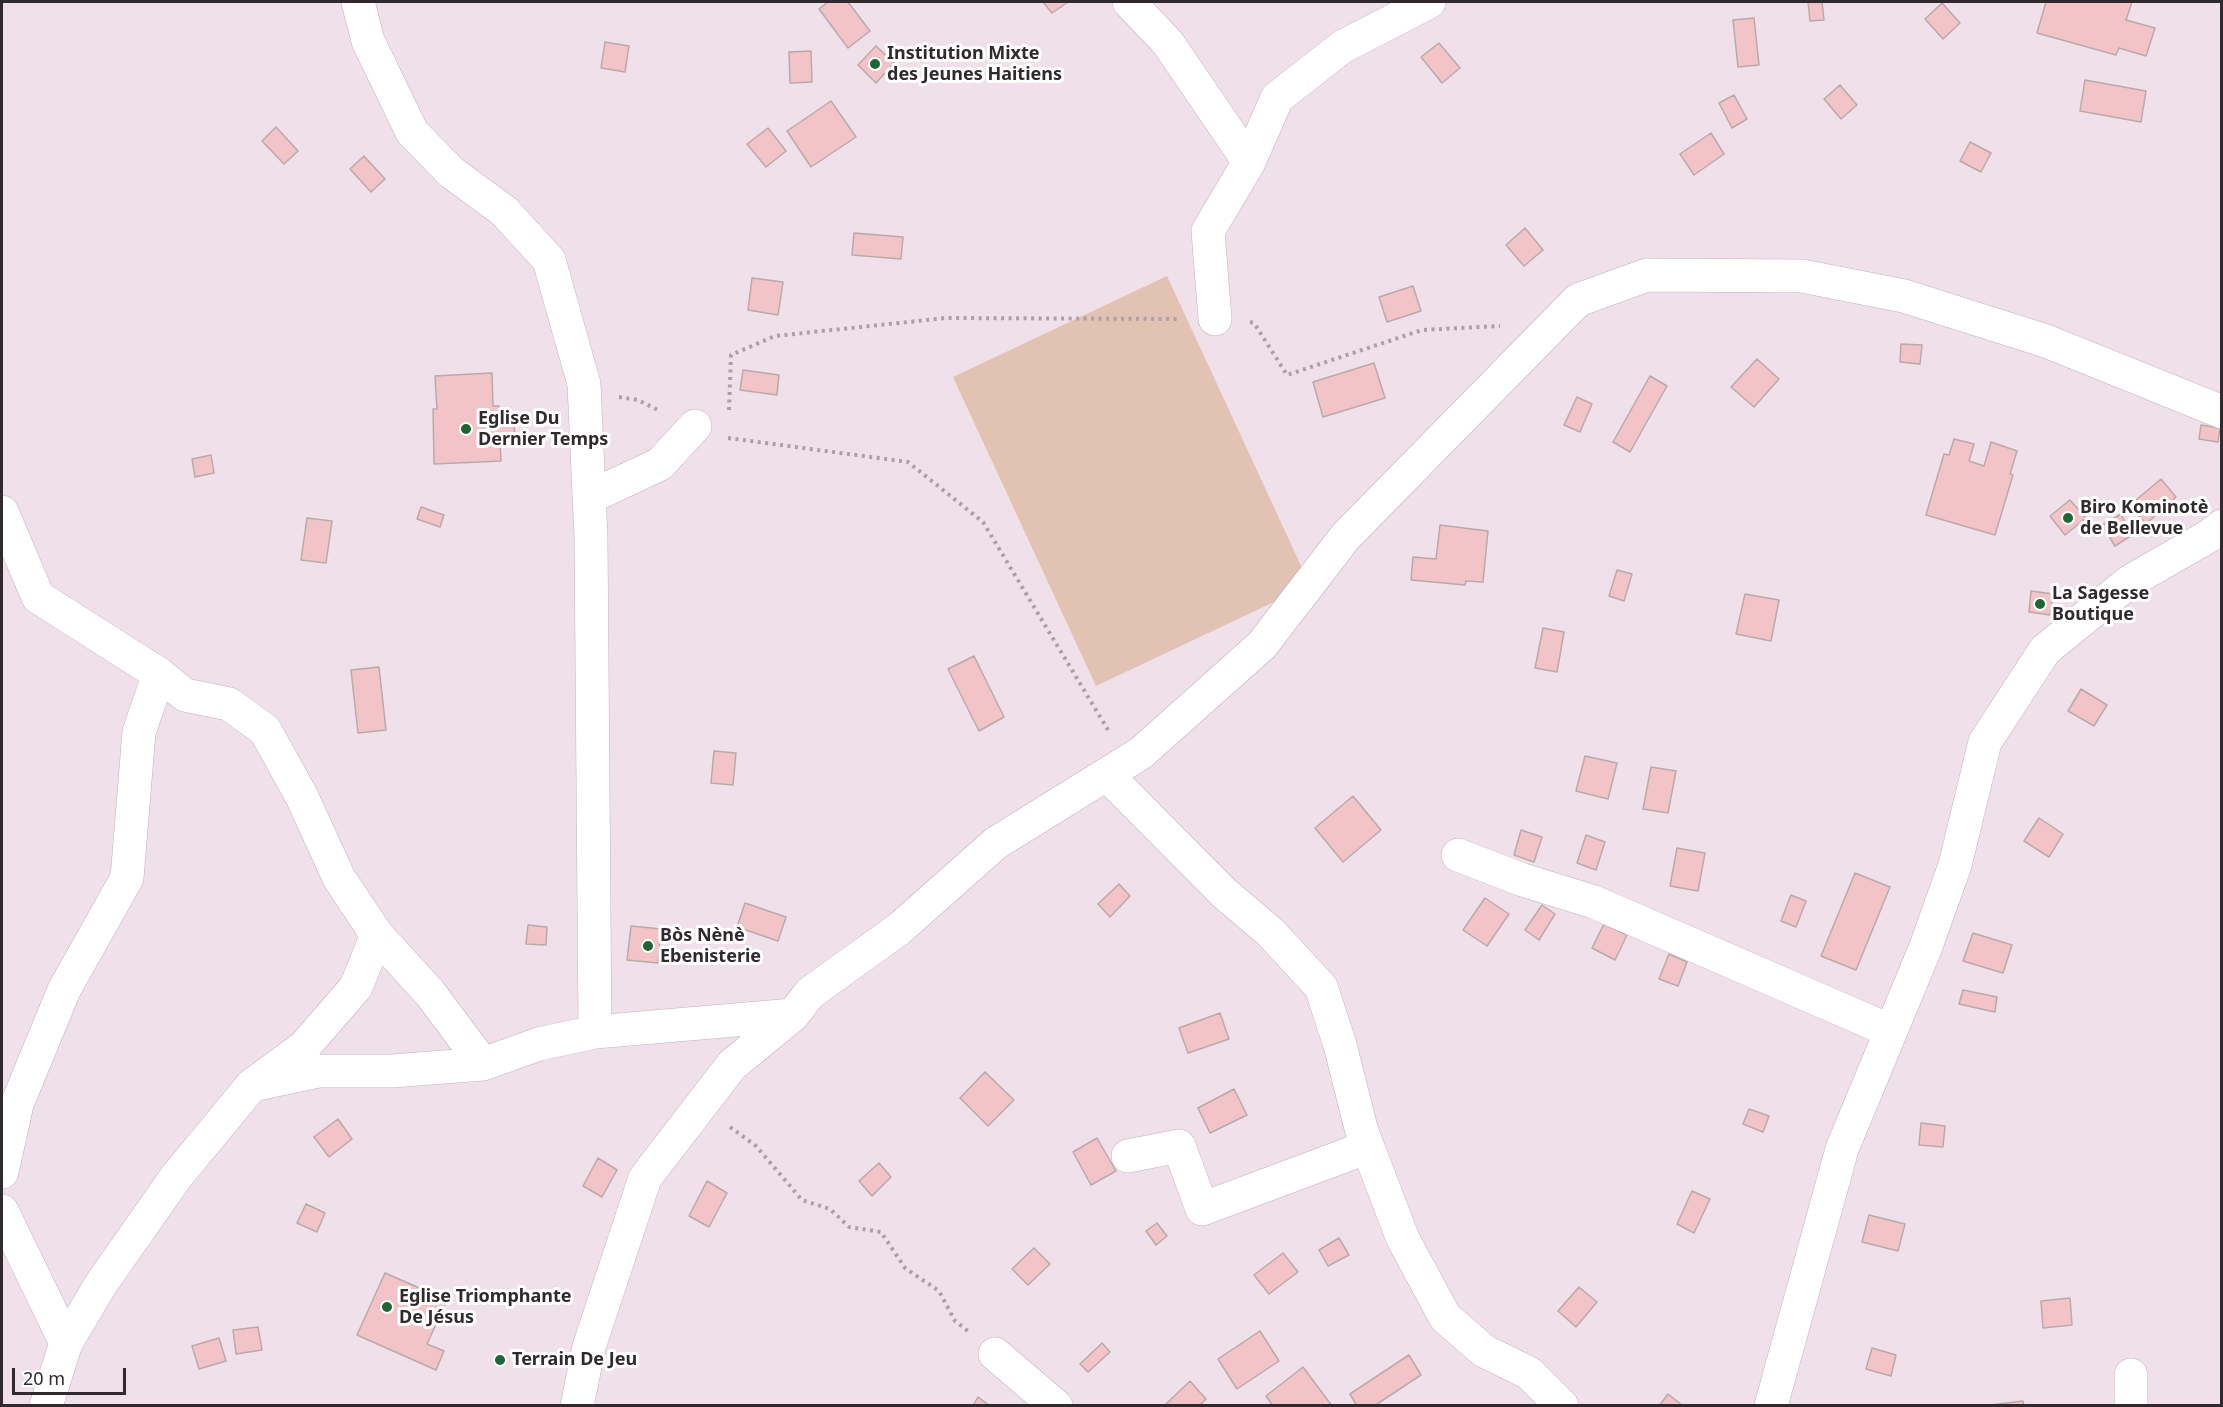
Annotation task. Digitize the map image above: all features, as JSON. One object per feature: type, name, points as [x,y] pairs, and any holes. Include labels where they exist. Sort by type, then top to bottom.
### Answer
[{"type":"street","points":[[358,2],[368,41],[412,132],[451,172],[504,211],[549,260],[584,384],[590,497],[595,1032]]},
{"type":"street","points":[[1129,2],[1168,44],[1249,162]]},
{"type":"street","points":[[1215,319],[1208,231],[1249,162],[1277,98],[1342,47],[1430,2]]},
{"type":"street","points":[[577,1406],[589,1347],[645,1178],[732,1065],[793,1015],[810,993],[900,929],[996,843],[1141,753],[1262,645],[1346,536],[1578,300],[1647,275],[1803,276],[1904,296],[2046,341],[2222,412]]},
{"type":"street","points":[[590,497],[660,464],[695,426]]},
{"type":"street","points":[[2,512],[38,597],[159,674],[185,695],[229,704],[265,730],[302,797],[339,878],[376,935],[430,993],[483,1065]]},
{"type":"street","points":[[1771,1406],[1842,1149],[1925,949],[1955,865],[1985,742],[2045,650],[2129,582],[2209,536],[2222,526]]},
{"type":"street","points":[[2,1172],[17,1104],[64,990],[127,878],[139,732],[159,674]]},
{"type":"street","points":[[1117,768],[1224,893],[1270,932],[1321,987],[1340,1045],[1362,1132],[1403,1239],[1445,1317],[1484,1351],[1529,1373],[1562,1406]]},
{"type":"street","points":[[1458,855],[1523,880],[1594,902],[1891,1031]]},
{"type":"street","points":[[46,1406],[66,1343],[101,1284],[176,1177],[252,1085],[303,1047],[356,987],[376,935]]},
{"type":"street","points":[[252,1085],[318,1071],[392,1071],[483,1065],[539,1044],[595,1032],[793,1015]]},
{"type":"street","points":[[1128,1156],[1179,1146],[1202,1209],[1368,1147]]},
{"type":"street","points":[[2,1211],[66,1343]]},
{"type":"street","points":[[995,1354],[1056,1406]]},
{"type":"path","points":[[729,419],[731,355],[775,336],[946,318],[1215,319],[1254,323],[1287,375],[1422,330],[1555,324]]},
{"type":"path","points":[[584,384],[599,393],[638,400],[728,438],[909,462],[983,522],[1117,768]]},
{"type":"path","points":[[728,428],[728,438]]},
{"type":"path","points":[[701,1105],[756,1146],[802,1200],[830,1209],[849,1227],[881,1232],[905,1268],[939,1291],[955,1321],[995,1354]]},
{"type":"shaded area","points":[[1167,276],[1310,585],[1096,686],[953,377]]},
{"type":"building","points":[[828,2],[848,2],[870,31],[848,48],[819,9]]},
{"type":"building","points":[[1043,2],[1068,2],[1052,13]]},
{"type":"building","points":[[1808,2],[1822,2],[1824,20],[1810,21]]},
{"type":"building","points":[[2046,2],[2132,2],[2126,20],[2155,28],[2146,56],[2119,48],[2116,55],[2037,33]]},
{"type":"building","points":[[1942,3],[1960,23],[1943,39],[1925,19]]},
{"type":"building","points":[[1754,18],[1759,65],[1738,67],[1733,20]]},
{"type":"building","points":[[605,42],[629,46],[625,72],[601,68]]},
{"type":"building","points":[[1439,43],[1460,68],[1442,83],[1421,57]]},
{"type":"building","points":[[876,46],[894,63],[876,83],[858,65]]},
{"type":"building","points":[[811,51],[812,82],[790,83],[789,52]]},
{"type":"building","points":[[2085,80],[2146,91],[2141,122],[2080,111]]},
{"type":"building","points":[[1840,85],[1857,105],[1841,119],[1824,99]]},
{"type":"building","points":[[1734,95],[1747,119],[1732,128],[1719,103]]},
{"type":"building","points":[[831,101],[856,137],[811,167],[787,131]]},
{"type":"building","points":[[276,127],[298,151],[284,164],[262,141]]},
{"type":"building","points":[[768,128],[786,151],[766,167],[747,144]]},
{"type":"building","points":[[1711,133],[1724,154],[1694,175],[1680,154]]},
{"type":"building","points":[[1970,142],[1991,153],[1981,172],[1960,161]]},
{"type":"building","points":[[364,156],[385,179],[371,192],[350,169]]},
{"type":"building","points":[[1525,228],[1543,250],[1524,266],[1506,245]]},
{"type":"building","points":[[854,233],[903,237],[901,259],[852,255]]},
{"type":"building","points":[[752,278],[783,282],[778,315],[748,310]]},
{"type":"building","points":[[1413,286],[1421,311],[1387,322],[1379,297]]},
{"type":"building","points":[[1901,344],[1922,345],[1920,364],[1900,362]]},
{"type":"building","points":[[1757,359],[1779,379],[1754,407],[1731,387]]},
{"type":"building","points":[[1374,363],[1385,398],[1323,417],[1313,382]]},
{"type":"building","points":[[743,370],[779,375],[777,395],[740,390]]},
{"type":"building","points":[[492,373],[493,406],[499,406],[499,423],[514,422],[515,440],[500,441],[501,461],[434,464],[433,409],[437,409],[435,376]]},
{"type":"building","points":[[1650,376],[1667,386],[1630,452],[1613,442]]},
{"type":"building","points":[[1577,397],[1592,404],[1580,432],[1564,425]]},
{"type":"building","points":[[2201,425],[2220,428],[2218,442],[2199,439]]},
{"type":"building","points":[[1954,439],[1974,444],[1969,461],[1984,466],[1991,442],[2017,451],[2010,474],[2013,475],[1995,535],[1926,515],[1944,454],[1949,455]]},
{"type":"building","points":[[211,455],[214,473],[195,477],[192,459]]},
{"type":"building","points":[[2161,479],[2176,497],[2146,524],[2130,505]]},
{"type":"building","points":[[2070,500],[2086,518],[2065,535],[2050,516]]},
{"type":"building","points":[[421,507],[444,515],[440,527],[417,519]]},
{"type":"building","points":[[2121,514],[2132,535],[2115,546],[2102,525]]},
{"type":"building","points":[[307,518],[332,521],[326,563],[301,560]]},
{"type":"building","points":[[1440,525],[1488,531],[1483,582],[1466,581],[1465,585],[1411,580],[1413,557],[1436,559]]},
{"type":"building","points":[[1617,570],[1632,574],[1624,601],[1609,596]]},
{"type":"building","points":[[2031,591],[2053,594],[2050,615],[2029,612]]},
{"type":"building","points":[[1745,594],[1779,600],[1771,641],[1736,634]]},
{"type":"building","points":[[1543,628],[1564,632],[1557,672],[1535,668]]},
{"type":"building","points":[[974,656],[1004,717],[979,731],[948,669]]},
{"type":"building","points":[[379,667],[386,730],[358,733],[351,670]]},
{"type":"building","points":[[2081,689],[2107,705],[2094,726],[2068,711]]},
{"type":"building","points":[[714,751],[736,753],[733,785],[711,783]]},
{"type":"building","points":[[1585,756],[1617,763],[1608,799],[1576,791]]},
{"type":"building","points":[[1651,767],[1676,771],[1668,813],[1643,809]]},
{"type":"building","points":[[1353,796],[1381,830],[1343,862],[1315,828]]},
{"type":"building","points":[[2039,818],[2063,834],[2049,857],[2024,841]]},
{"type":"building","points":[[1521,830],[1542,837],[1534,862],[1514,855]]},
{"type":"building","points":[[1586,835],[1605,842],[1596,870],[1577,863]]},
{"type":"building","points":[[1677,848],[1705,853],[1698,891],[1670,886]]},
{"type":"building","points":[[1855,873],[1890,887],[1856,970],[1821,956]]},
{"type":"building","points":[[1119,884],[1130,896],[1110,917],[1098,904]]},
{"type":"building","points":[[1791,895],[1806,901],[1796,927],[1781,921]]},
{"type":"building","points":[[1485,898],[1509,914],[1487,946],[1463,930]]},
{"type":"building","points":[[745,903],[786,917],[778,941],[737,927]]},
{"type":"building","points":[[1542,905],[1555,914],[1539,940],[1525,930]]},
{"type":"building","points":[[1604,924],[1627,935],[1615,960],[1592,948]]},
{"type":"building","points":[[528,925],[547,927],[546,945],[526,944]]},
{"type":"building","points":[[631,926],[661,929],[658,963],[627,960]]},
{"type":"building","points":[[1973,933],[2012,945],[2003,973],[1963,961]]},
{"type":"building","points":[[1669,954],[1687,962],[1678,986],[1659,979]]},
{"type":"building","points":[[1963,990],[1997,997],[1995,1012],[1959,1004]]},
{"type":"building","points":[[1220,1013],[1229,1039],[1188,1053],[1179,1028]]},
{"type":"building","points":[[985,1072],[1014,1100],[988,1126],[960,1098]]},
{"type":"building","points":[[1234,1089],[1247,1115],[1210,1133],[1198,1108]]},
{"type":"building","points":[[1749,1109],[1769,1116],[1763,1132],[1743,1124]]},
{"type":"building","points":[[338,1119],[352,1139],[329,1157],[314,1137]]},
{"type":"building","points":[[1921,1123],[1945,1126],[1943,1147],[1919,1145]]},
{"type":"building","points":[[1097,1138],[1116,1171],[1091,1185],[1073,1152]]},
{"type":"building","points":[[598,1158],[617,1170],[602,1197],[583,1186]]},
{"type":"building","points":[[879,1163],[891,1177],[872,1196],[859,1181]]},
{"type":"building","points":[[707,1181],[727,1193],[709,1227],[689,1216]]},
{"type":"building","points":[[1692,1191],[1710,1199],[1694,1233],[1677,1224]]},
{"type":"building","points":[[306,1204],[325,1213],[317,1232],[297,1223]]},
{"type":"building","points":[[1869,1215],[1905,1224],[1898,1251],[1862,1242]]},
{"type":"building","points":[[1157,1223],[1167,1236],[1156,1245],[1146,1231]]},
{"type":"building","points":[[1339,1238],[1349,1255],[1328,1266],[1319,1250]]},
{"type":"building","points":[[1034,1248],[1050,1264],[1028,1285],[1012,1269]]},
{"type":"building","points":[[1283,1253],[1298,1272],[1269,1294],[1254,1275]]},
{"type":"building","points":[[385,1273],[447,1300],[427,1344],[444,1351],[436,1370],[357,1335]]},
{"type":"building","points":[[1579,1287],[1597,1302],[1576,1327],[1558,1311]]},
{"type":"building","points":[[2070,1298],[2072,1325],[2043,1328],[2041,1301]]},
{"type":"building","points":[[258,1327],[262,1350],[236,1354],[233,1330]]},
{"type":"building","points":[[1260,1331],[1279,1361],[1237,1389],[1218,1359]]},
{"type":"building","points":[[219,1338],[226,1361],[199,1369],[192,1346]]},
{"type":"building","points":[[1102,1343],[1110,1352],[1088,1372],[1080,1364]]},
{"type":"building","points":[[1872,1348],[1896,1355],[1891,1376],[1866,1369]]},
{"type":"building","points":[[1409,1355],[1421,1375],[1374,1406],[1357,1406],[1350,1394]]},
{"type":"building","points":[[1303,1367],[1332,1406],[1273,1406],[1266,1396]]},
{"type":"building","points":[[1190,1381],[1206,1399],[1199,1406],[1164,1406]]},
{"type":"building","points":[[1668,1394],[1683,1406],[1659,1406]]},
{"type":"building","points":[[978,1397],[990,1406],[973,1406]]},
{"type":"building","points":[[2023,1401],[2024,1406],[1982,1406]]},
{"type":"place","name":"Institution Mixte des Jeunes Haitiens","points":[[875,64]]},
{"type":"place","name":"Eglise Du Dernier Temps","points":[[466,429]]},
{"type":"place","name":"Biro Kominotè de Bellevue","points":[[2068,518]]},
{"type":"place","name":"La Sagesse Boutique","points":[[2040,604]]},
{"type":"place","name":"Bòs Nènè Ebenisterie","points":[[648,946]]},
{"type":"place","name":"Eglise Triomphante De Jésus","points":[[387,1307]]},
{"type":"place","name":"Terrain De Jeu","points":[[500,1360]]}]
